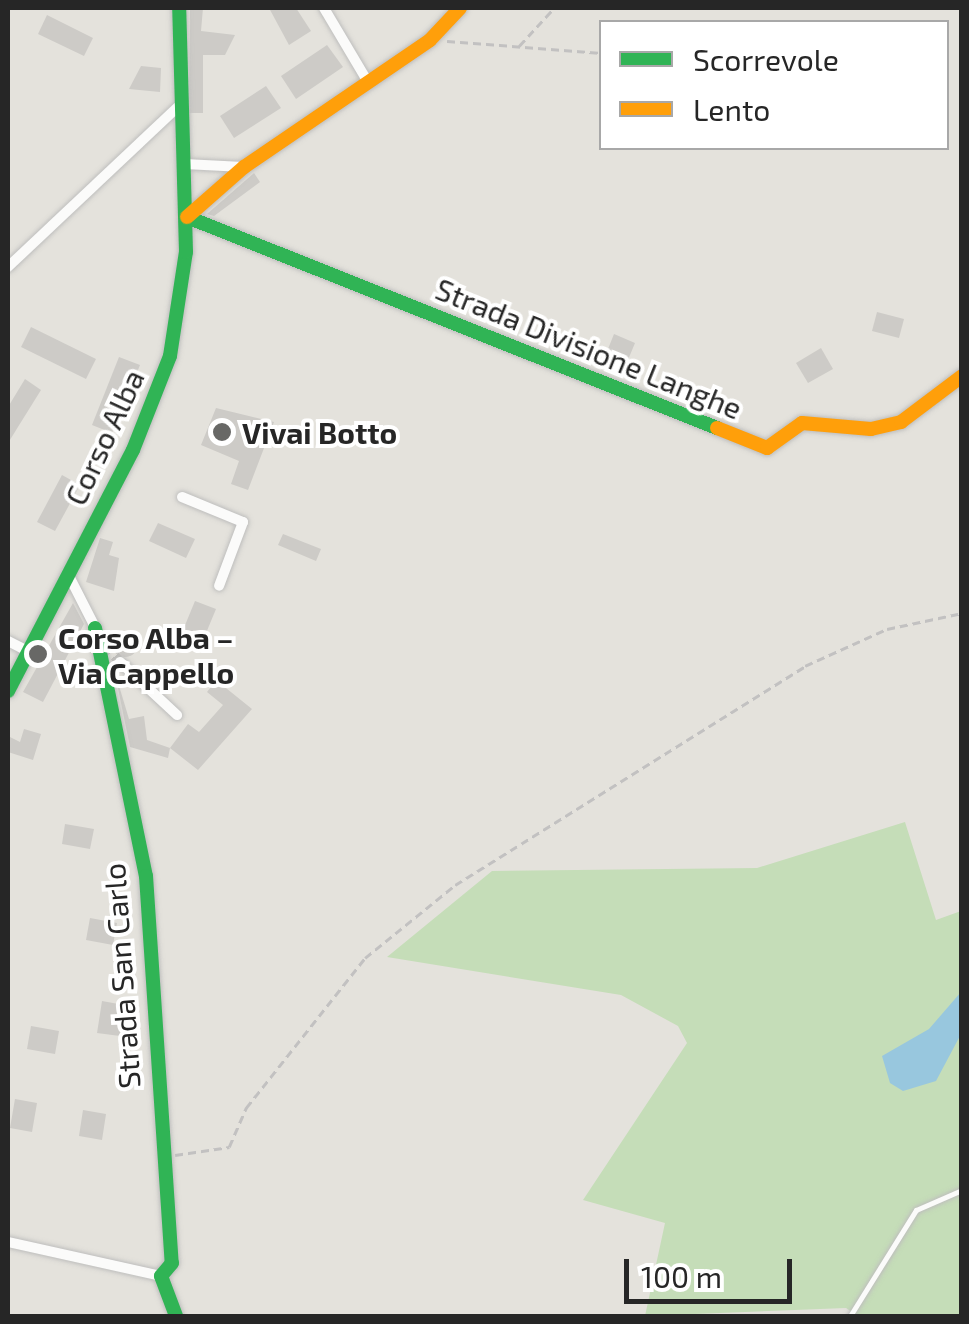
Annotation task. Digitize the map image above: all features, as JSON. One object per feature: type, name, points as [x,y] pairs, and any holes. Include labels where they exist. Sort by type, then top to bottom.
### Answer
[{"type":"street","name":"Corso Alba","points":[[8,691],[156,402],[178,322],[187,217],[177,108],[179,8]]},
{"type":"street","points":[[324,8],[368,82]]},
{"type":"street","points":[[187,217],[244,167],[430,40],[460,8]]},
{"type":"street","points":[[8,266],[177,108]]},
{"type":"street","points":[[184,164],[244,167]]},
{"type":"street","name":"Strada Divisione Langhe","points":[[187,217],[767,448],[802,423],[871,429],[900,422],[962,376]]},
{"type":"street","points":[[182,496],[242,522],[219,586]]},
{"type":"street","name":"Strada San Carlo","points":[[68,574],[106,645]]},
{"type":"street","name":"Strada San Carlo","points":[[96,628],[146,876],[172,1263],[160,1276]]},
{"type":"street","points":[[8,641],[28,652]]},
{"type":"street","points":[[120,662],[177,715]]},
{"type":"street","points":[[8,1242],[140,1265],[160,1276],[176,1316]]},
{"type":"lane","points":[[850,1316],[916,1210],[962,1190]]},
{"type":"path","points":[[518,46],[554,8]]},
{"type":"path","points":[[430,40],[599,54]]},
{"type":"path","points":[[164,1156],[229,1147],[246,1108],[366,958],[455,885],[805,666],[886,629],[962,613]]},
{"type":"green space","points":[[905,822],[936,920],[961,911],[961,1316],[858,1316],[846,1308],[645,1316],[665,1223],[583,1200],[687,1043],[678,1026],[621,995],[387,957],[492,871],[757,868]]},
{"type":"water","points":[[961,992],[961,1034],[936,1081],[903,1091],[890,1083],[882,1056],[929,1029]]},
{"type":"building","points":[[190,8],[203,8],[201,31],[235,35],[225,55],[203,55],[203,113],[189,113]]},
{"type":"building","points":[[269,8],[296,8],[311,31],[289,45]]},
{"type":"building","points":[[47,15],[93,38],[84,56],[38,34]]},
{"type":"building","points":[[327,45],[343,67],[296,99],[281,76]]},
{"type":"building","points":[[141,66],[161,68],[160,92],[129,89]]},
{"type":"building","points":[[266,86],[281,108],[234,138],[220,116]]},
{"type":"building","points":[[254,173],[260,182],[214,216],[207,214]]},
{"type":"building","points":[[877,312],[904,319],[899,338],[872,331]]},
{"type":"building","points":[[31,327],[96,359],[86,379],[21,347]]},
{"type":"building","points":[[614,334],[635,343],[625,367],[604,359]]},
{"type":"building","points":[[821,348],[833,369],[808,383],[796,363]]},
{"type":"building","points":[[119,357],[140,365],[112,433],[92,425]]},
{"type":"building","points":[[25,379],[41,390],[8,443],[8,407]]},
{"type":"building","points":[[216,408],[274,422],[248,490],[231,484],[239,461],[201,445]]},
{"type":"building","points":[[62,475],[80,485],[55,531],[37,522]]},
{"type":"building","points":[[158,523],[195,539],[186,558],[149,541]]},
{"type":"building","points":[[283,534],[321,549],[316,561],[278,545]]},
{"type":"building","points":[[100,538],[113,542],[109,555],[119,558],[114,591],[86,582]]},
{"type":"building","points":[[195,601],[216,609],[204,638],[183,630]]},
{"type":"building","points":[[73,603],[84,624],[43,702],[23,692]]},
{"type":"building","points":[[125,631],[135,634],[135,654],[125,657],[115,654],[112,644],[115,634]]},
{"type":"building","points":[[114,669],[129,719],[144,716],[147,740],[170,748],[168,758],[130,747]]},
{"type":"building","points":[[216,680],[252,709],[198,770],[170,748],[188,724],[199,732],[223,705],[207,692]]},
{"type":"building","points":[[24,729],[41,734],[33,760],[8,752],[8,736],[20,742]]},
{"type":"building","points":[[65,824],[94,829],[90,849],[62,844]]},
{"type":"building","points":[[90,918],[117,923],[113,945],[86,940]]},
{"type":"building","points":[[102,1001],[124,1005],[120,1036],[97,1033]]},
{"type":"building","points":[[31,1026],[59,1031],[55,1054],[27,1049]]},
{"type":"building","points":[[15,1099],[37,1103],[32,1132],[10,1128]]},
{"type":"building","points":[[83,1110],[106,1114],[102,1140],[79,1136]]},
{"type":"tunnel","points":[[105,645],[120,662]]},
{"type":"traffic: fast","points":[[8,691],[133,450],[170,356],[186,252],[179,8]]},
{"type":"traffic: fast","points":[[187,217],[717,428]]},
{"type":"traffic: fast","points":[[95,628],[146,876],[172,1263],[161,1276],[176,1316]]},
{"type":"traffic: slow","points":[[187,217],[244,167],[430,40],[460,8]]},
{"type":"traffic: slow","points":[[717,428],[767,448],[802,423],[871,429],[901,422],[962,376]]},
{"type":"place","name":"Vivai Botto","points":[[222,432]]},
{"type":"place","name":"Corso Alba – Via Cappello","points":[[38,654]]}]
